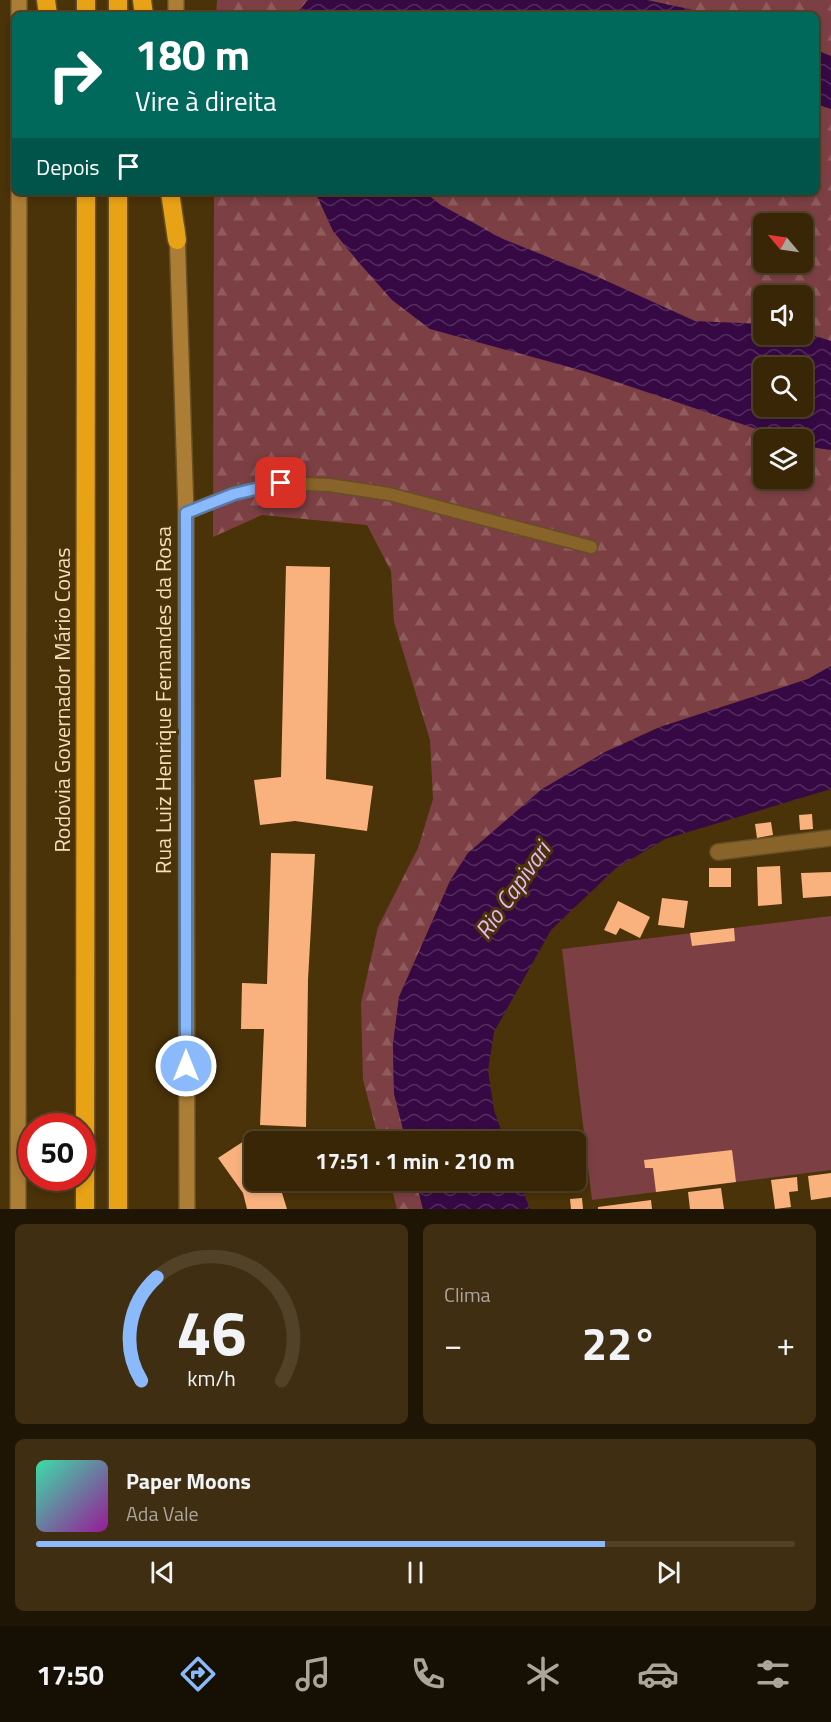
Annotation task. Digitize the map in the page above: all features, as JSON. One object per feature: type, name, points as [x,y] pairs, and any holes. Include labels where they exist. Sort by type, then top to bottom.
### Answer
[{"type":"highway","name":"Rodovia Governador Mário Covas","points":[[86,195],[86,1209]]},
{"type":"highway","points":[[118,195],[118,1209]]},
{"type":"highway","points":[[170,195],[177,240]]},
{"type":"main road","points":[[18,1209],[19,195]]},
{"type":"main road","name":"Rua Luiz Henrique Fernandes da Rosa","points":[[177,195],[186,513],[187,1209]]},
{"type":"street","points":[[718,852],[831,838]]},
{"type":"lane","points":[[186,513],[234,494],[281,483],[329,486],[389,494],[591,547]]},
{"type":"green space","points":[[217,0],[831,0],[831,666],[808,679],[660,727],[605,752],[468,853],[450,881],[399,997],[393,1044],[394,1093],[404,1131],[376,1131],[363,1080],[361,1003],[378,927],[418,848],[433,799],[430,740],[394,622],[391,571],[367,525],[262,515],[213,537],[214,195],[819,195],[819,12],[216,12]]},
{"type":"green space","points":[[831,916],[831,1170],[592,1200],[586,1131],[584,1131],[562,949]]},
{"type":"green space","points":[[392,1191],[418,1191],[423,1209],[397,1209]]},
{"type":"water","points":[[308,0],[647,0],[703,12],[298,12]]},
{"type":"water","points":[[819,51],[831,56],[831,109],[819,105]]},
{"type":"water","points":[[316,195],[428,195],[441,205],[503,239],[598,277],[695,321],[753,324],[753,345],[813,345],[813,335],[831,341],[831,450],[813,447],[813,429],[756,429],[587,372],[430,329],[392,300],[333,231]]},
{"type":"water","name":"Rio Capivari","points":[[831,666],[831,789],[665,839],[615,869],[551,930],[494,1032],[488,1070],[494,1110],[501,1131],[403,1131],[394,1094],[393,1044],[399,997],[450,881],[468,853],[542,789],[605,752],[660,727],[808,679]]},
{"type":"water","points":[[418,1191],[523,1191],[530,1209],[423,1209]]},
{"type":"building","points":[[286,566],[330,567],[326,779],[373,786],[367,831],[295,821],[260,825],[254,780],[281,777]]},
{"type":"building","points":[[812,814],[813,829],[800,830],[799,815]]},
{"type":"building","points":[[771,822],[773,835],[757,838],[755,824]]},
{"type":"building","points":[[271,853],[315,854],[308,980],[306,1127],[260,1125],[264,1029],[241,1029],[242,983],[267,984]]},
{"type":"building","points":[[780,866],[782,904],[758,906],[757,867]]},
{"type":"building","points":[[709,868],[731,868],[731,887],[709,887]]},
{"type":"building","points":[[831,872],[831,896],[803,898],[801,873]]},
{"type":"building","points":[[662,898],[688,901],[684,928],[658,925]]},
{"type":"building","points":[[618,901],[650,917],[640,938],[620,928],[616,935],[604,930]]},
{"type":"building","points":[[734,928],[735,941],[692,946],[690,933]]},
{"type":"building","points":[[244,1141],[244,1191],[281,1191],[287,1209],[247,1209],[243,1193],[218,1158]]},
{"type":"building","points":[[732,1150],[736,1182],[656,1192],[653,1168],[645,1168],[644,1160]]},
{"type":"building","points":[[831,1173],[831,1197],[811,1200],[808,1176]]},
{"type":"building","points":[[797,1177],[798,1191],[789,1192],[791,1207],[775,1209],[771,1180]]},
{"type":"building","points":[[721,1188],[724,1209],[690,1209],[688,1192]]},
{"type":"building","points":[[582,1198],[583,1209],[571,1209],[570,1199]]},
{"type":"building","points":[[651,1200],[652,1209],[598,1209],[598,1207]]},
{"type":"route","points":[[186,1066],[186,513],[234,494],[281,483]]}]
